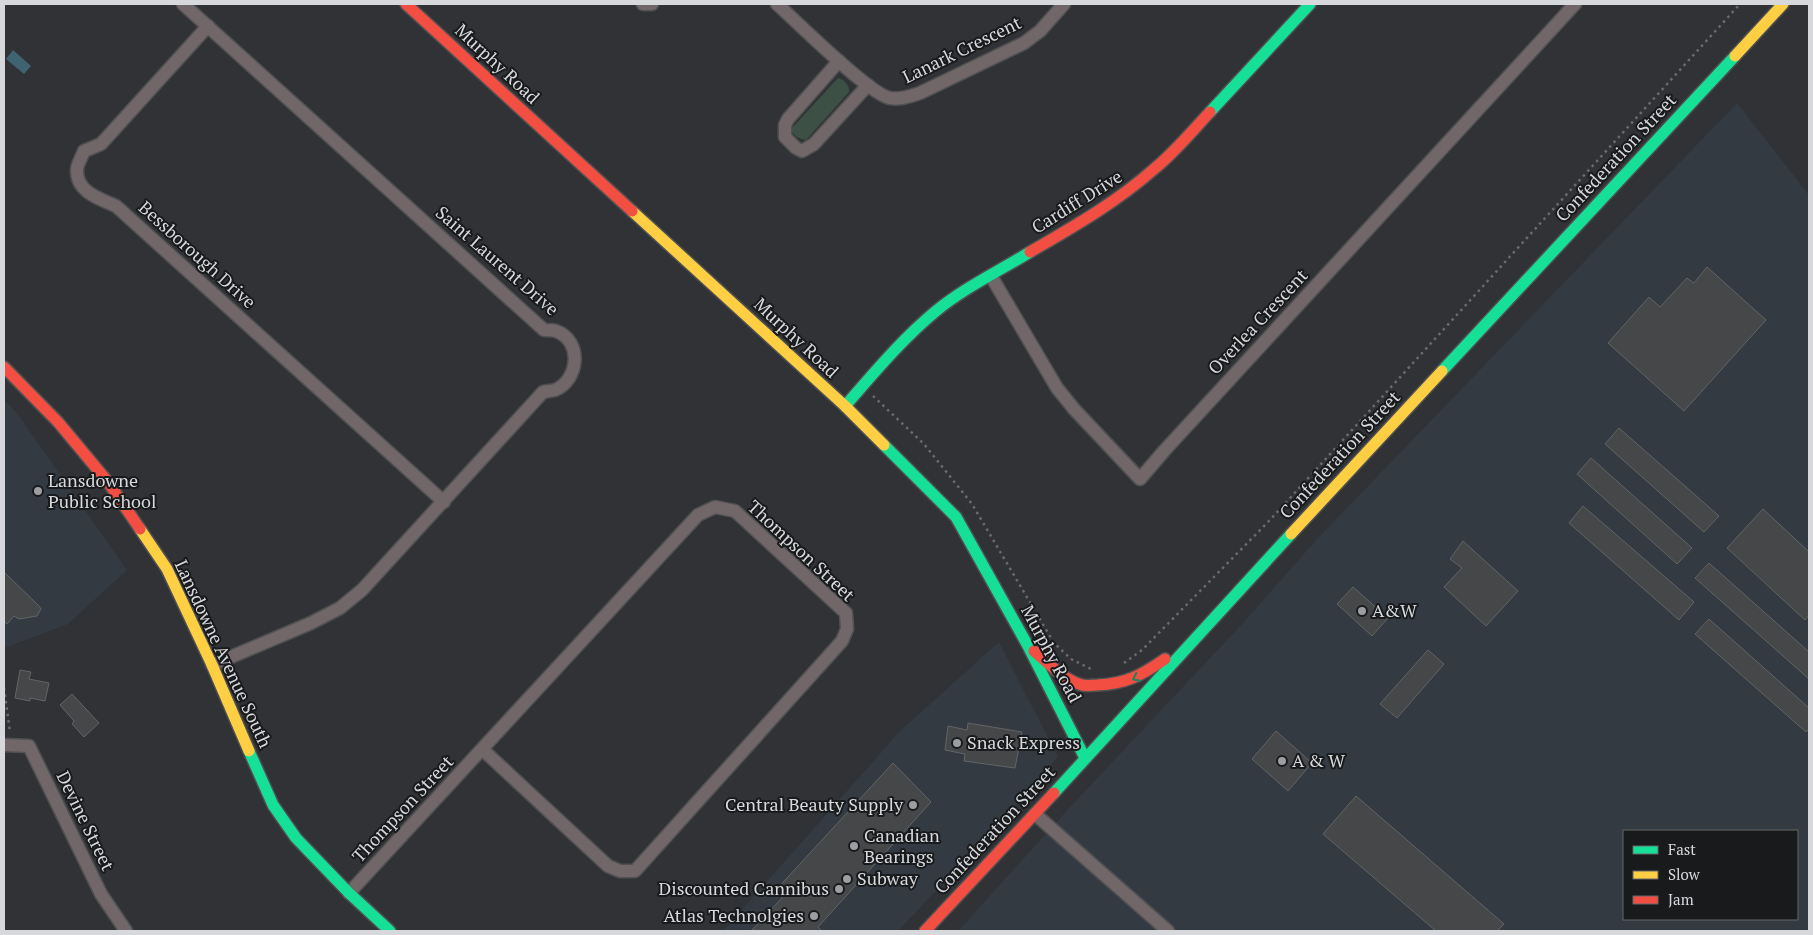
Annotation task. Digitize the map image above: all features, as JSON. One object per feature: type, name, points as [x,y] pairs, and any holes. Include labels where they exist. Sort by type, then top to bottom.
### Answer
[{"type":"street","name":"Saint Laurent Drive","points":[[183,4],[544,330],[556,331],[565,336],[573,348],[575,359],[574,371],[567,382],[555,390],[543,392],[362,590],[340,608],[311,623],[212,665]]},
{"type":"street","name":"Murphy Road","points":[[406,4],[845,406],[956,517],[1028,646],[1085,758]]},
{"type":"street","points":[[643,4],[652,4]]},
{"type":"street","name":"Lanark Crescent","points":[[777,4],[839,62],[876,92],[889,98],[903,98],[920,92],[1024,43],[1040,32],[1064,4]]},
{"type":"street","name":"Cardiff Drive","points":[[845,406],[917,326],[949,300],[1098,211],[1138,184],[1169,156],[1310,4]]},
{"type":"street","name":"Overlea Crescent","points":[[991,276],[1057,388],[1074,409],[1140,478],[1575,4]]},
{"type":"street","name":"Confederation Street","points":[[925,931],[1035,814],[1191,641],[1783,4]]},
{"type":"street","name":"Bessborough Drive","points":[[208,26],[101,144],[84,151],[77,169],[79,182],[92,196],[116,206],[444,502]]},
{"type":"street","points":[[839,62],[785,125],[786,137],[796,148],[802,151],[814,144],[868,85]]},
{"type":"street","name":"Lansdowne Avenue South","points":[[4,367],[58,422],[108,482],[167,570],[212,665],[273,805],[296,838],[349,893],[390,931]]},
{"type":"street","name":"Thompson Street","points":[[349,893],[698,515],[715,507],[735,511],[846,613],[847,629],[842,641],[634,872],[620,871],[608,866],[482,749]]},
{"type":"street","points":[[1028,646],[1054,668],[1082,685],[1111,686],[1126,683],[1142,675],[1191,641]]},
{"type":"street","name":"Devine Street","points":[[8,745],[29,746],[101,894],[126,931]]},
{"type":"street","points":[[1035,814],[1168,931]]},
{"type":"path","points":[[1123,665],[1142,650],[1270,520],[1740,4]]},
{"type":"path","points":[[863,386],[924,444],[972,504],[1054,643],[1071,659],[1093,670]]},
{"type":"path","points":[[4,688],[8,745]]},
{"type":"shaded area","points":[[1737,103],[1809,195],[1809,931],[958,931],[1070,807],[1243,623],[1317,539]]},
{"type":"shaded area","name":"Lansdowne Public School","points":[[4,400],[17,413],[127,570],[68,624],[4,648]]},
{"type":"shaded area","points":[[999,642],[1058,757],[999,824],[898,931],[723,931],[901,730]]},
{"type":"green space","points":[[838,78],[846,83],[849,87],[849,92],[806,140],[796,136],[791,129]]},
{"type":"water","points":[[13,50],[31,66],[24,74],[6,59]]},
{"type":"building","points":[[1707,267],[1766,320],[1684,411],[1608,343],[1649,297],[1660,307],[1687,278],[1694,283]]},
{"type":"building","points":[[1619,428],[1719,516],[1704,532],[1605,444]]},
{"type":"building","points":[[1591,458],[1692,548],[1677,564],[1577,474]]},
{"type":"building","points":[[1583,506],[1694,602],[1679,620],[1569,523]]},
{"type":"building","points":[[1763,509],[1809,552],[1809,615],[1805,620],[1727,548]]},
{"type":"building","points":[[1463,541],[1518,591],[1486,626],[1444,587],[1462,568],[1450,559]]},
{"type":"building","points":[[1709,563],[1809,652],[1809,679],[1695,578]]},
{"type":"building","points":[[4,572],[39,606],[41,609],[37,616],[19,619],[14,616],[7,624],[4,621]]},
{"type":"building","name":"A&W","points":[[1353,587],[1388,618],[1372,636],[1337,604]]},
{"type":"building","points":[[1709,619],[1809,708],[1809,729],[1806,732],[1695,634]]},
{"type":"building","points":[[1428,650],[1444,664],[1397,718],[1380,704]]},
{"type":"building","points":[[20,670],[31,672],[29,679],[49,683],[45,701],[15,698]]},
{"type":"building","points":[[72,694],[99,723],[84,737],[72,724],[74,721],[60,705]]},
{"type":"building","points":[[968,723],[1022,732],[1015,768],[964,761],[965,754],[945,750],[948,726],[967,730]]},
{"type":"building","name":"A & W","points":[[1276,731],[1312,763],[1288,791],[1252,759]]},
{"type":"building","name":"Canadian Bearings","points":[[893,763],[931,802],[818,927],[822,931],[751,931],[782,898],[775,891]]},
{"type":"building","points":[[1356,796],[1504,924],[1497,931],[1436,931],[1323,834]]},
{"type":"traffic: fast","points":[[1210,112],[1310,4]]},
{"type":"traffic: fast","points":[[1442,371],[1735,56]]},
{"type":"traffic: fast","points":[[845,406],[900,345],[936,311],[970,287],[1030,252]]},
{"type":"traffic: fast","points":[[884,445],[956,517],[1028,646],[1085,758]]},
{"type":"traffic: fast","points":[[1054,793],[1291,534]]},
{"type":"traffic: fast","points":[[249,751],[273,805],[296,838],[349,893],[390,931]]},
{"type":"traffic: slow","points":[[1735,56],[1783,4]]},
{"type":"traffic: slow","points":[[632,211],[845,406],[884,445]]},
{"type":"traffic: slow","points":[[1291,534],[1442,371]]},
{"type":"traffic: slow","points":[[140,529],[167,569],[212,665],[249,751]]},
{"type":"traffic: jam","points":[[406,4],[632,211]]},
{"type":"traffic: jam","points":[[1030,252],[1094,213],[1140,181],[1169,156],[1210,112]]},
{"type":"traffic: jam","points":[[4,367],[58,422],[108,482],[140,529]]},
{"type":"traffic: jam","points":[[1034,651],[1063,675],[1082,685],[1125,681],[1149,670],[1165,659]]},
{"type":"traffic: jam","points":[[925,931],[1054,793]]},
{"type":"place","name":"Lansdowne Public School","points":[[38,491]]},
{"type":"place","name":"A&W","points":[[1362,611]]},
{"type":"place","name":"Snack Express","points":[[957,743]]},
{"type":"place","name":"A & W","points":[[1282,761]]},
{"type":"place","name":"Central Beauty Supply","points":[[913,805]]},
{"type":"place","name":"Canadian Bearings","points":[[854,846]]},
{"type":"place","name":"Subway","points":[[847,879]]},
{"type":"place","name":"Discounted Cannibus","points":[[839,889]]},
{"type":"place","name":"Atlas Technolgies","points":[[814,916]]}]
